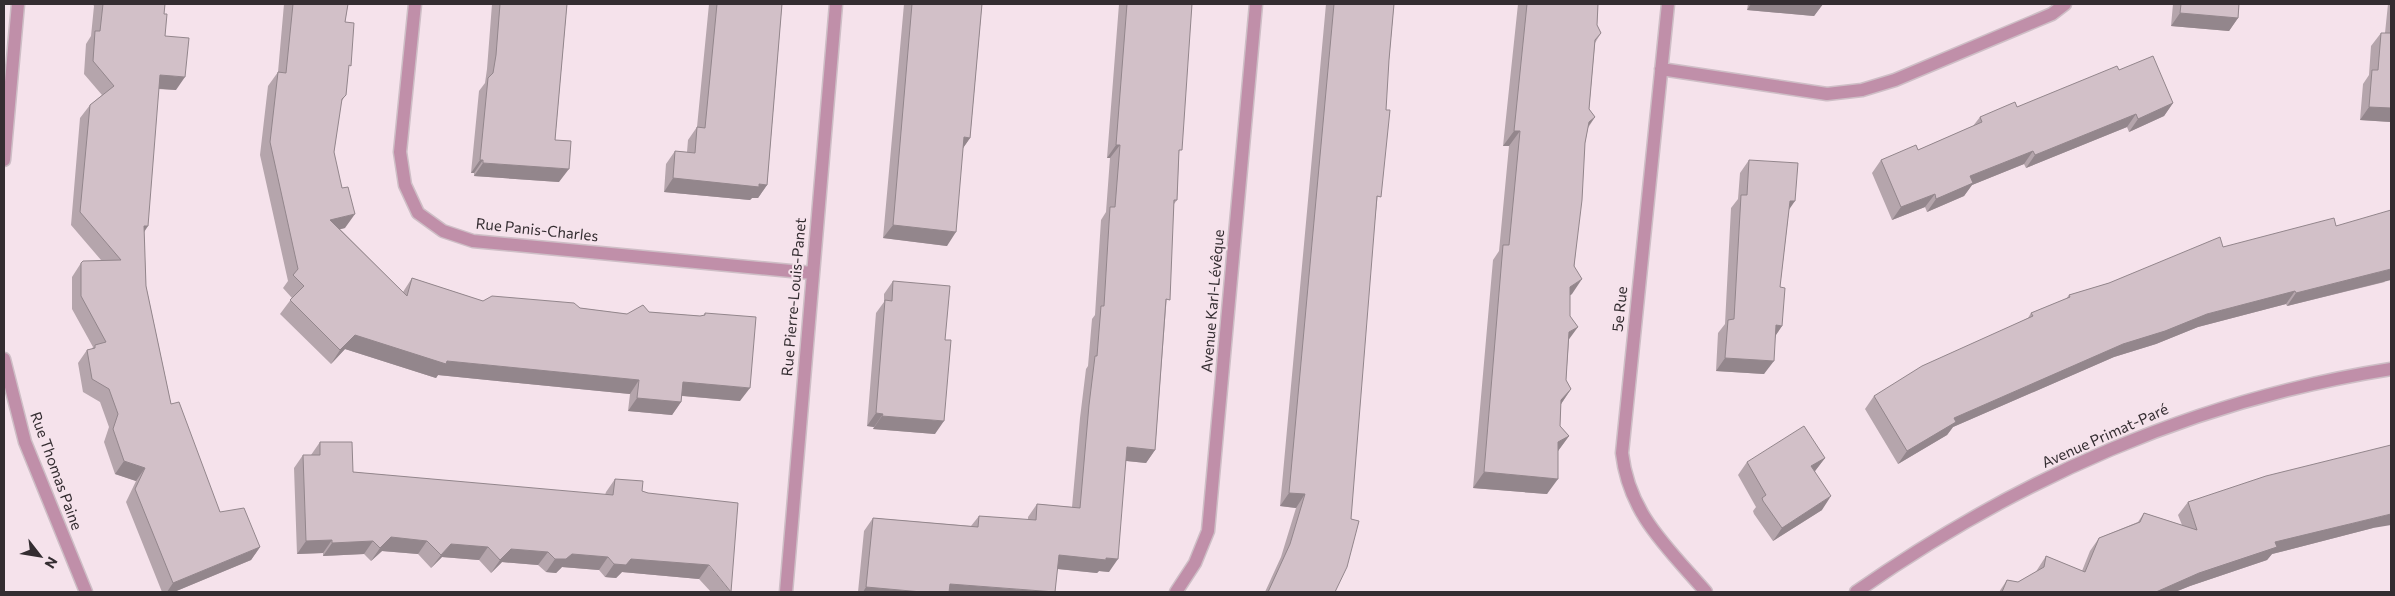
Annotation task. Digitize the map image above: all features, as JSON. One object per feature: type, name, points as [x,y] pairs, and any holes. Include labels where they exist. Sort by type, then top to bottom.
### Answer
[{"type":"street","points":[[4,160],[18,4]]},
{"type":"street","name":"Rue Panis-Charles","points":[[415,4],[400,152],[405,185],[418,213],[443,231],[473,241],[812,273]]},
{"type":"street","name":"Rue Pierre-Louis-Panet","points":[[786,592],[836,4]]},
{"type":"street","name":"Avenue Karl-Lévêque","points":[[1176,592],[1195,563],[1208,531],[1256,4]]},
{"type":"street","name":"5e Rue","points":[[1668,4],[1622,453],[1625,476],[1632,498],[1646,521],[1706,592]]},
{"type":"street","points":[[1661,69],[1827,94],[1862,90],[1895,80],[2052,14],[2065,4]]},
{"type":"street","name":"Rue Thomas Paine","points":[[4,359],[25,442],[86,592]]},
{"type":"street","name":"Avenue Primat-Paré","points":[[1856,592],[1892,567],[1960,526],[2029,487],[2101,452],[2175,422],[2259,396],[2344,376],[2391,369]]},
{"type":"building","points":[[103,4],[165,4],[164,14],[167,14],[165,36],[189,38],[185,77],[160,75],[148,226],[144,226],[146,286],[171,404],[179,402],[220,512],[244,508],[260,547],[173,583],[135,489],[145,468],[124,461],[113,429],[118,414],[109,389],[92,379],[87,350],[95,348],[95,345],[106,342],[81,296],[81,263],[83,261],[121,260],[80,212],[90,105],[114,86],[93,61],[95,31],[100,31]]},
{"type":"building","points":[[293,4],[348,4],[345,22],[354,23],[351,66],[349,65],[346,95],[342,99],[334,152],[342,188],[348,187],[355,214],[330,220],[407,296],[412,278],[483,301],[492,296],[574,303],[580,308],[627,314],[643,305],[649,312],[700,316],[705,315],[705,313],[756,317],[750,388],[683,382],[681,402],[637,398],[639,380],[447,361],[446,364],[355,335],[340,350],[290,300],[304,286],[293,275],[298,269],[270,142],[278,72],[286,73]]},
{"type":"building","points":[[500,4],[567,4],[555,140],[571,141],[569,169],[483,163],[483,160],[480,160],[488,78],[493,73],[496,55]]},
{"type":"building","points":[[717,4],[782,4],[767,185],[759,184],[759,187],[673,178],[675,151],[695,153],[697,127],[705,128]]},
{"type":"building","points":[[912,4],[982,4],[970,138],[964,137],[956,232],[893,225]]},
{"type":"building","points":[[1127,4],[1192,4],[1182,150],[1179,150],[1177,200],[1174,200],[1170,300],[1166,299],[1155,450],[1127,447],[1118,559],[1106,558],[1106,560],[1059,555],[1055,592],[950,584],[949,592],[922,592],[866,587],[873,518],[978,527],[979,516],[1036,520],[1037,504],[1080,508],[1089,405],[1095,356],[1097,356],[1101,306],[1104,306],[1110,207],[1115,207],[1120,145],[1116,145]]},
{"type":"building","points":[[1334,4],[1394,4],[1386,110],[1390,110],[1381,197],[1377,196],[1351,519],[1359,521],[1347,567],[1335,592],[1268,592],[1290,544],[1305,494],[1289,493]]},
{"type":"building","points":[[1527,4],[1598,4],[1597,25],[1601,33],[1595,40],[1589,109],[1595,117],[1589,122],[1585,143],[1582,200],[1574,266],[1582,279],[1570,287],[1570,316],[1578,327],[1569,332],[1566,380],[1571,389],[1561,400],[1560,426],[1569,436],[1558,442],[1558,479],[1484,472],[1503,245],[1509,245],[1520,131],[1514,131]]},
{"type":"building","points":[[2181,4],[2239,4],[2238,18],[2180,13]]},
{"type":"building","points":[[2381,33],[2391,33],[2391,108],[2369,107],[2372,70],[2378,70]]},
{"type":"building","points":[[2153,56],[2173,103],[2138,119],[2136,114],[2035,155],[2033,151],[1970,176],[1973,183],[1936,199],[1935,194],[1901,207],[1881,160],[1916,145],[1918,150],[1982,122],[1980,117],[2015,102],[2017,107],[2117,66],[2119,70]]},
{"type":"building","points":[[1749,160],[1798,163],[1795,201],[1790,201],[1780,287],[1785,288],[1782,326],[1776,325],[1774,361],[1725,358],[1728,320],[1734,319],[1741,195],[1747,195]]},
{"type":"building","points":[[2391,210],[2391,269],[2207,314],[2165,331],[2123,344],[1954,418],[1956,422],[1907,451],[1874,396],[1922,366],[2033,316],[2031,313],[2070,297],[2069,295],[2109,283],[2220,237],[2223,247],[2334,218],[2336,226]]},
{"type":"building","points":[[893,281],[950,286],[945,340],[951,340],[944,421],[882,416],[883,414],[876,413],[885,300],[892,301]]},
{"type":"building","points":[[1804,426],[1825,458],[1811,466],[1831,496],[1782,528],[1763,501],[1762,498],[1766,495],[1747,462]]},
{"type":"building","points":[[320,442],[352,442],[353,472],[613,495],[615,479],[643,481],[642,491],[648,493],[738,503],[731,592],[709,565],[631,559],[626,565],[614,564],[608,557],[572,554],[566,559],[555,559],[548,552],[511,549],[500,560],[488,547],[451,544],[441,555],[427,541],[391,537],[380,548],[373,541],[332,543],[332,540],[306,541],[303,455],[320,455]]},
{"type":"building","points":[[2391,445],[2391,514],[2275,542],[2277,547],[2199,573],[2156,592],[2002,592],[2007,580],[2018,582],[2044,567],[2046,556],[2085,572],[2099,538],[2140,522],[2144,513],[2197,530],[2188,502],[2266,476]]}]
